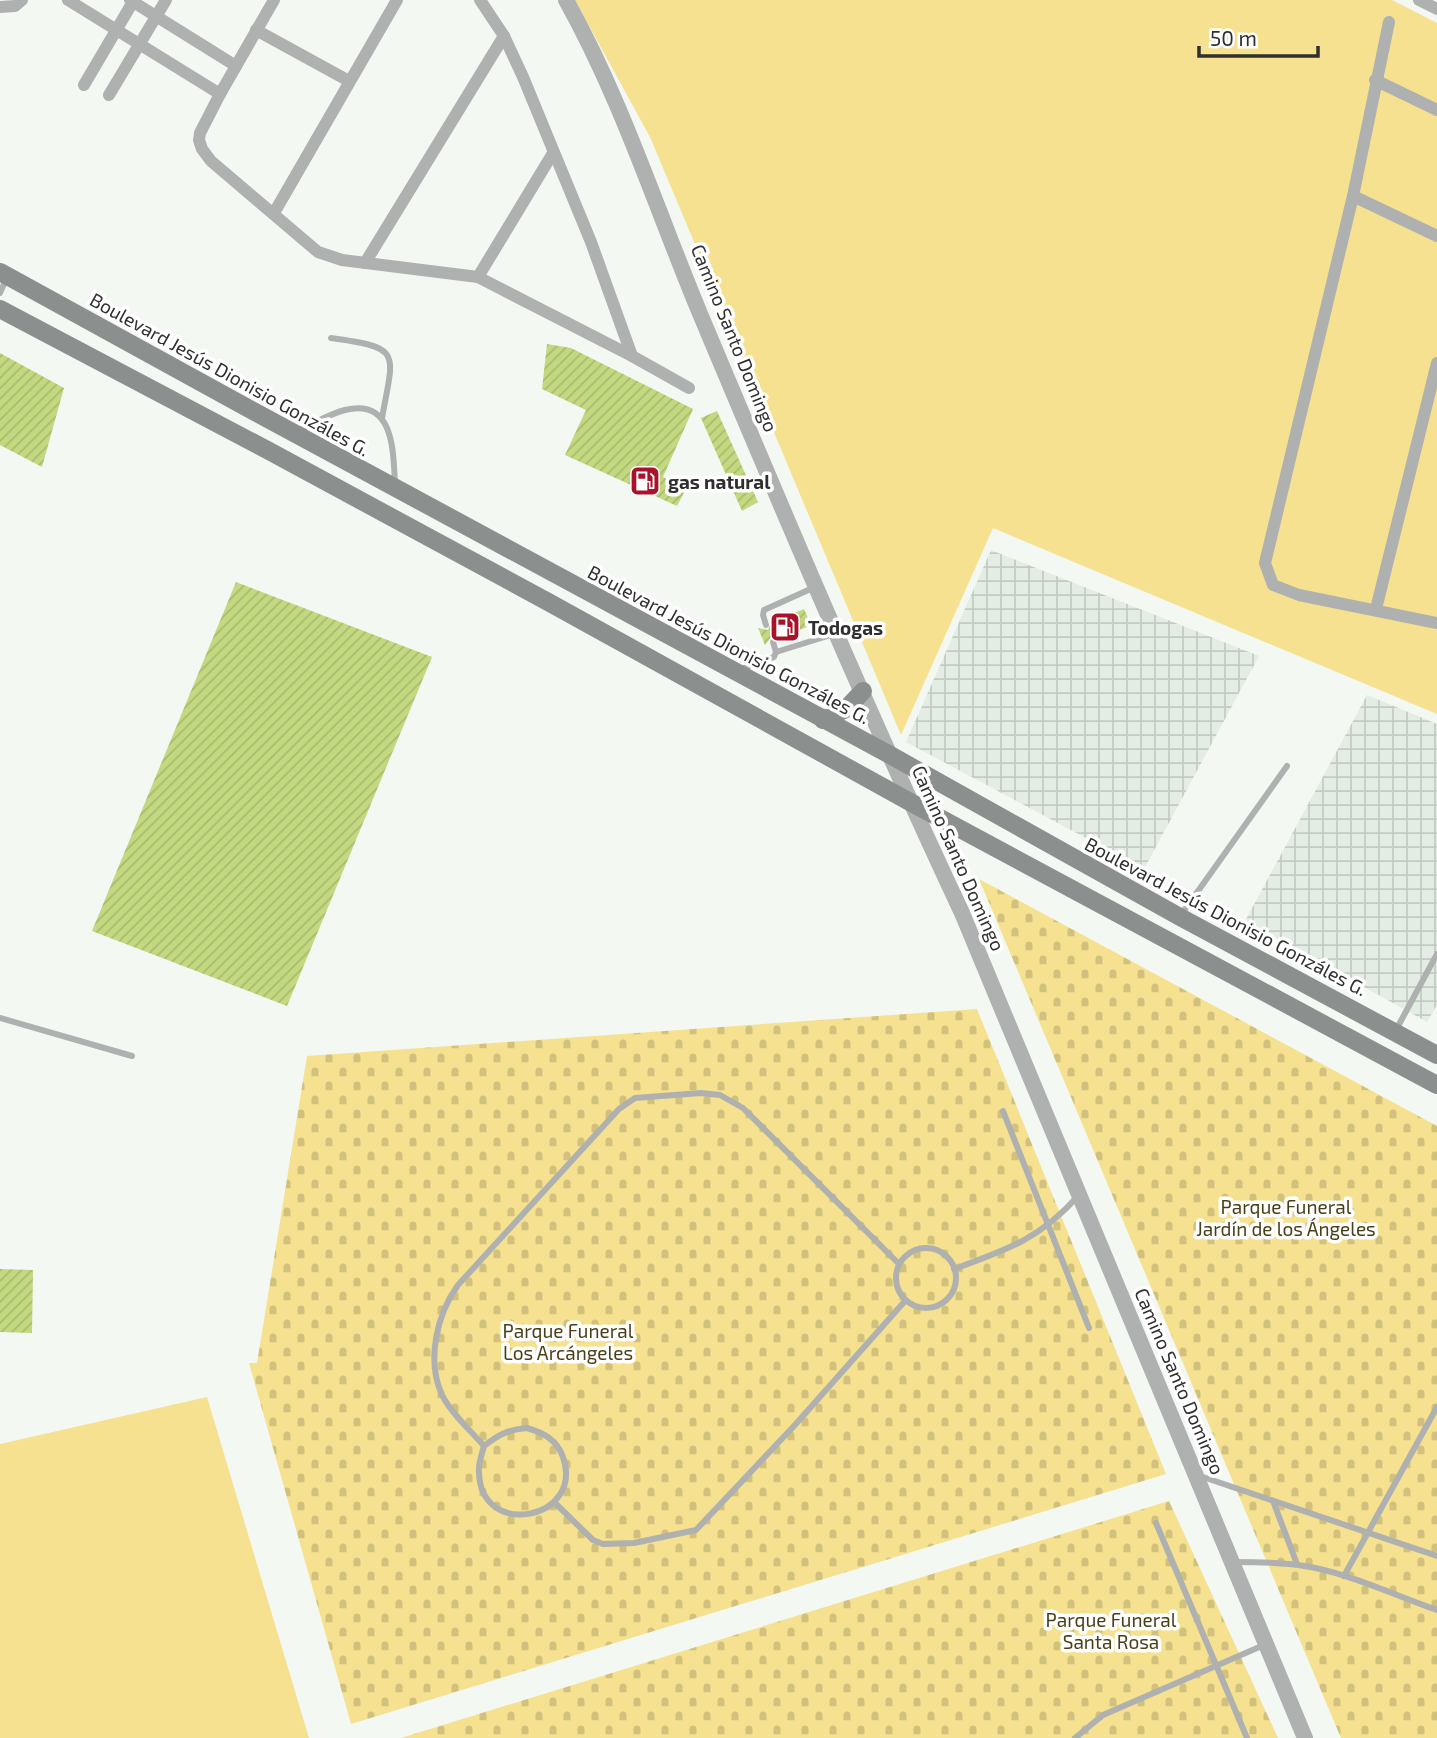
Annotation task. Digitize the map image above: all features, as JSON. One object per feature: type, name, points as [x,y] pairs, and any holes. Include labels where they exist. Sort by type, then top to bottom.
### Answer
[{"type":"main road","name":"Boulevard Jesús Dionisio Gonzáles G.","points":[[4,274],[1437,1055]]},
{"type":"main road","points":[[0,309],[538,596],[910,802],[1437,1085]]},
{"type":"main road","points":[[823,720],[846,709],[863,691]]},
{"type":"street","points":[[0,7],[15,6],[22,0]]},
{"type":"street","points":[[68,0],[220,94]]},
{"type":"street","points":[[109,94],[166,0]]},
{"type":"street","points":[[274,0],[200,133],[202,149],[211,161],[317,252],[342,260],[478,277],[689,388]]},
{"type":"street","points":[[274,213],[397,0]]},
{"type":"street","points":[[481,0],[504,36],[523,77],[591,242],[632,356]]},
{"type":"street","name":"Camino Santo Domingo","points":[[566,0],[614,98],[700,312],[837,633],[910,802],[962,913],[1305,1738]]},
{"type":"street","points":[[1419,0],[1437,9]]},
{"type":"street","points":[[84,85],[132,1],[236,66]]},
{"type":"street","points":[[1389,22],[1353,196],[1265,564],[1273,585],[1299,596],[1437,623]]},
{"type":"street","points":[[256,30],[349,81]]},
{"type":"street","points":[[365,263],[504,36]]},
{"type":"street","points":[[1375,80],[1437,110]]},
{"type":"street","points":[[478,277],[553,153]]},
{"type":"street","points":[[1353,196],[1437,236]]},
{"type":"street","points":[[1376,609],[1437,363]]},
{"type":"lane","points":[[0,293],[4,274]]},
{"type":"lane","points":[[331,338],[380,347],[390,357],[382,418],[392,445],[395,488]]},
{"type":"lane","points":[[293,432],[350,409],[370,411],[382,418]]},
{"type":"lane","points":[[766,625],[764,610],[817,586]]},
{"type":"lane","points":[[734,671],[771,658],[776,652],[837,633]]},
{"type":"lane","points":[[773,642],[776,652]]},
{"type":"lane","points":[[1180,917],[1287,766]]},
{"type":"lane","points":[[1395,1031],[1437,954]]},
{"type":"lane","points":[[0,1018],[132,1056]]},
{"type":"lane","points":[[484,1446],[447,1403],[441,1392],[436,1362],[442,1312],[458,1285],[611,1117],[635,1098],[701,1093],[720,1095],[732,1101],[743,1108],[899,1264]]},
{"type":"lane","points":[[1003,1111],[1088,1328]]},
{"type":"lane","points":[[954,1269],[1012,1247],[1047,1227],[1079,1195]]},
{"type":"lane","points":[[923,1248],[942,1253],[950,1260],[954,1269],[954,1288],[942,1304],[923,1309],[905,1301],[896,1284],[899,1264],[905,1256],[923,1248]]},
{"type":"lane","points":[[554,1502],[593,1540],[603,1544],[634,1543],[696,1530],[794,1426],[905,1301]]},
{"type":"lane","points":[[1344,1576],[1437,1407]]},
{"type":"lane","points":[[527,1428],[540,1432],[560,1450],[566,1478],[562,1491],[554,1502],[542,1511],[527,1516],[512,1515],[498,1509],[487,1499],[480,1486],[478,1471],[484,1446],[500,1434],[513,1429],[527,1428]]},
{"type":"lane","points":[[1196,1475],[1437,1556]]},
{"type":"lane","points":[[1273,1500],[1297,1564]]},
{"type":"lane","points":[[1156,1523],[1247,1738]]},
{"type":"lane","points":[[1231,1562],[1297,1564],[1344,1576],[1437,1610]]},
{"type":"lane","points":[[1075,1738],[1103,1715],[1266,1644]]},
{"type":"shaded area","points":[[991,550],[1259,656],[1144,869],[906,742]]},
{"type":"shaded area","points":[[1367,695],[1437,724],[1437,1005],[1427,1022],[1245,921]]},
{"type":"green space","points":[[575,0],[1392,0],[1437,23],[1437,714],[993,528],[901,735],[650,137]]},
{"type":"green space","name":"Parque Funeral Jardín de los Ángeles","points":[[979,879],[1437,1126],[1437,1738],[1341,1738]]},
{"type":"green space","name":"Parque Funeral Los Arcángeles","points":[[977,1009],[1166,1474],[351,1724],[249,1363],[257,1363],[307,1056]]},
{"type":"green space","points":[[207,1397],[309,1738],[0,1738],[0,1444]]},
{"type":"green space","name":"Parque Funeral Santa Rosa","points":[[1169,1501],[1278,1738],[401,1738]]},
{"type":"building","points":[[547,344],[571,348],[693,409],[663,477],[686,489],[677,506],[565,455],[586,410],[542,389]]},
{"type":"building","points":[[0,353],[64,388],[42,467],[0,445]]},
{"type":"building","points":[[717,411],[758,502],[742,511],[701,418]]},
{"type":"building","points":[[236,582],[432,657],[287,1006],[92,931]]},
{"type":"building","name":"Todogas","points":[[804,609],[811,625],[778,640],[771,637],[765,645],[758,628],[768,630],[771,623]]},
{"type":"building","points":[[0,1269],[33,1270],[32,1333],[0,1332]]},
{"type":"place","name":"gas natural","points":[[645,481]]},
{"type":"place","name":"Todogas","points":[[785,627]]}]
